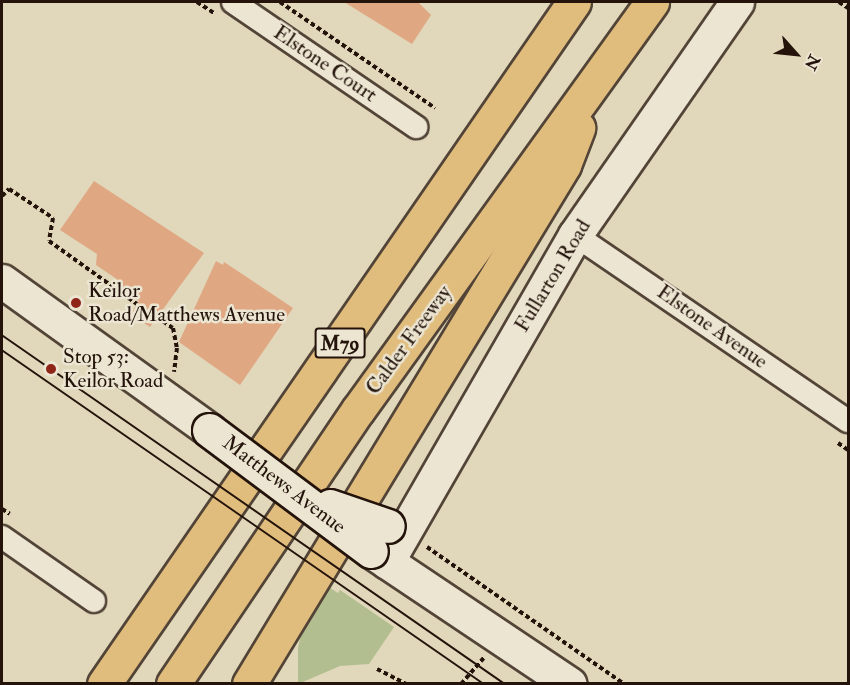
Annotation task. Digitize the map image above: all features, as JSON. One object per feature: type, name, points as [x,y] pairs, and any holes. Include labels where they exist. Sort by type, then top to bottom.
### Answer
[{"type":"highway","name":"M79","points":[[104,684],[574,2]]},
{"type":"highway","name":"Calder Freeway","points":[[174,684],[358,410],[652,2]]},
{"type":"highway","points":[[249,684],[564,165],[594,84]]},
{"type":"main road","name":"Fullarton Road","points":[[397,538],[575,235],[737,2]]},
{"type":"main road","name":"Matthews Avenue","points":[[2,281],[292,490],[397,538],[570,684]]},
{"type":"street","name":"Elstone Court","points":[[233,2],[416,127]]},
{"type":"street","name":"Elstone Avenue","points":[[575,235],[849,421]]},
{"type":"street","points":[[2,537],[94,600]]},
{"type":"path","points":[[280,2],[435,108]]},
{"type":"path","points":[[839,2],[849,8]]},
{"type":"path","points":[[2,196],[9,189],[53,218],[50,241],[138,304]]},
{"type":"path","points":[[157,317],[173,328],[177,348],[174,372],[182,378]]},
{"type":"path","points":[[830,437],[849,450]]},
{"type":"path","points":[[397,538],[427,547],[624,684]]},
{"type":"path","points":[[377,669],[407,684]]},
{"type":"green space","points":[[324,584],[338,593],[340,590],[394,627],[369,664],[340,666],[298,684],[298,648],[304,619]]},
{"type":"building","points":[[344,2],[418,2],[431,15],[412,44]]},
{"type":"building","points":[[94,181],[204,253],[150,327],[131,314],[139,301],[118,287],[121,282],[96,265],[97,254],[60,230]]},
{"type":"building","points":[[216,261],[223,265],[224,262],[293,308],[240,385],[179,342]]},
{"type":"tram line","points":[[2,335],[505,684]]},
{"type":"tram line","points":[[2,350],[484,684]]},
{"type":"place","name":"Keilor Road/Matthews Avenue","points":[[76,303]]},
{"type":"place","name":"Stop 53: Keilor Road","points":[[51,369]]}]
